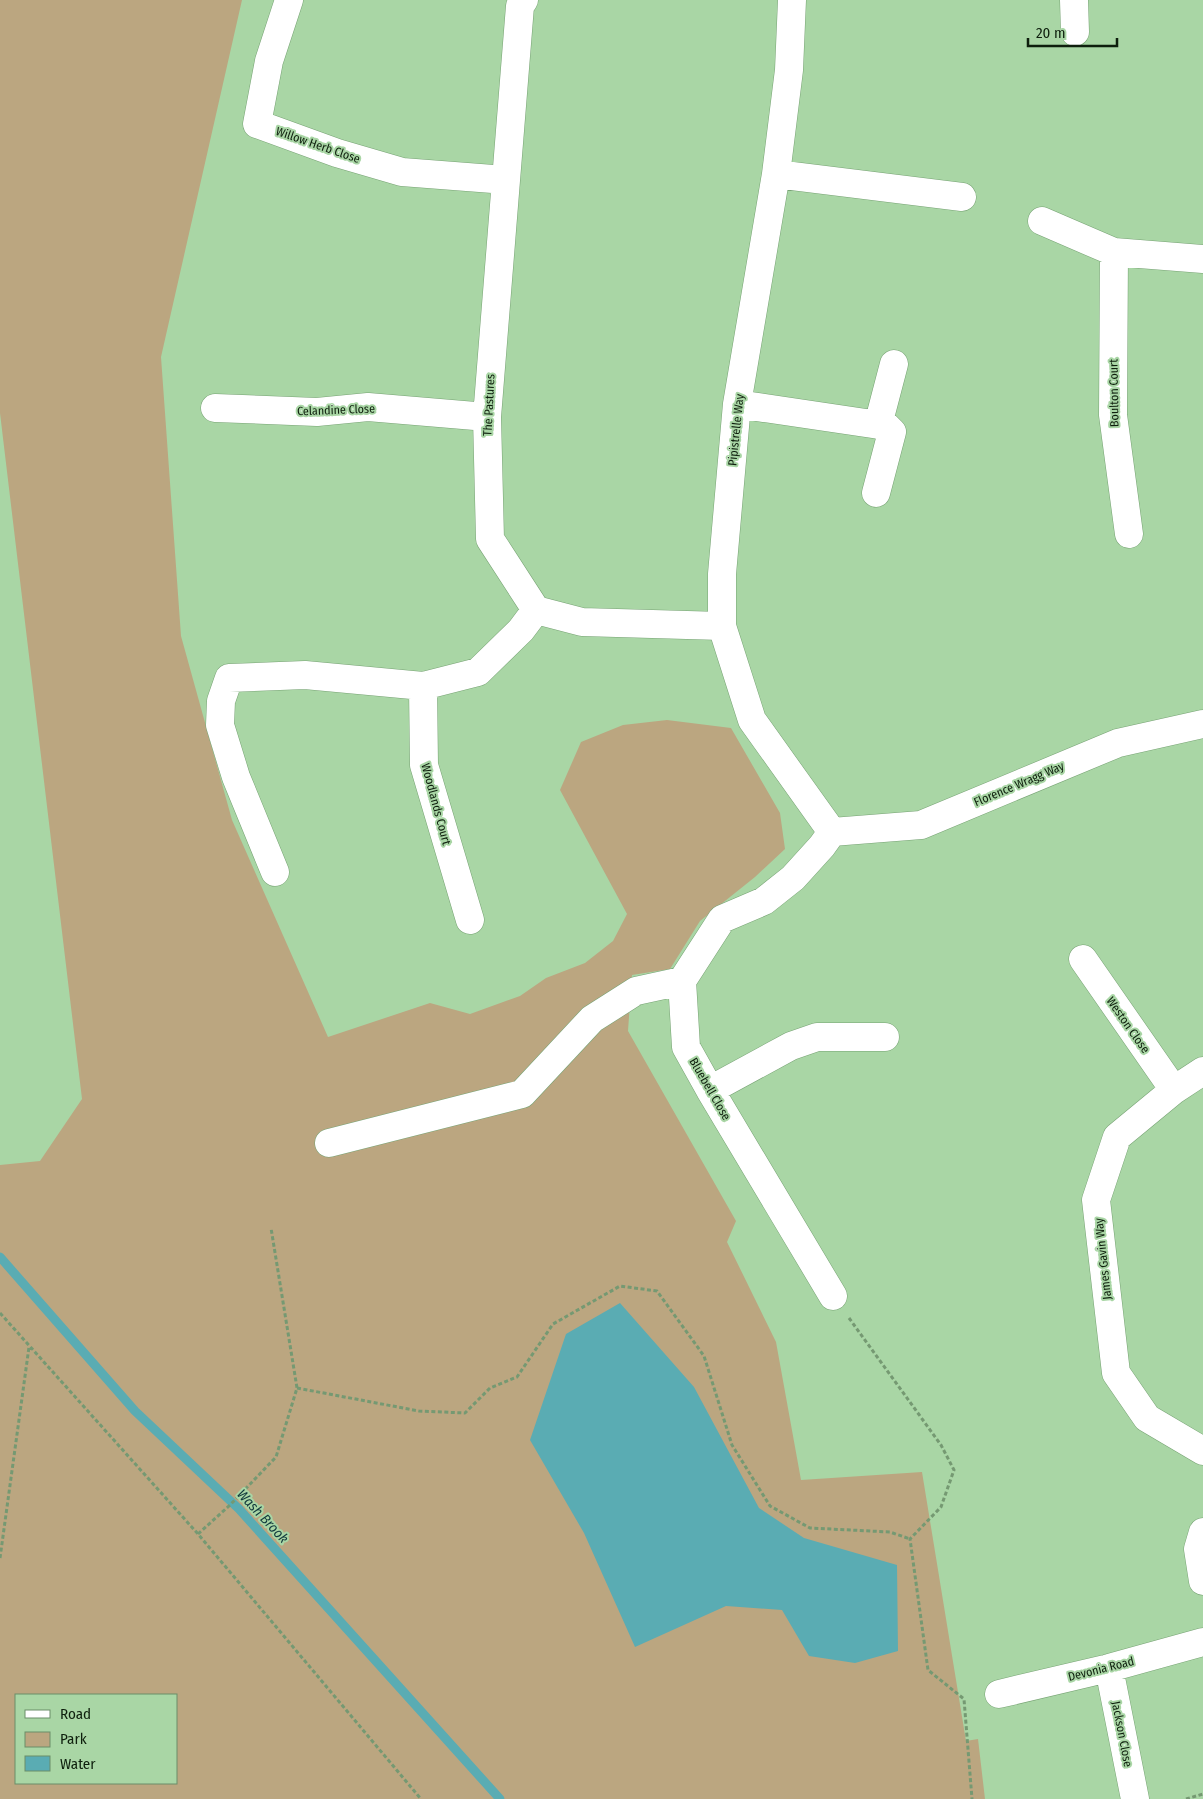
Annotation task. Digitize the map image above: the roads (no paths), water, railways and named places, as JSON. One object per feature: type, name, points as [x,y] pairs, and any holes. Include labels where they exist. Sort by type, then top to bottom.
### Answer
[{"type":"street","name":"Willow Herb Close","points":[[289,0],[270,61],[257,124],[337,153],[402,172],[506,180]]},
{"type":"street","name":"The Pastures","points":[[524,0],[520,6],[487,417],[490,539],[536,610]]},
{"type":"street","name":"Pipistrelle Way","points":[[792,0],[789,70],[776,174],[737,404],[722,574],[722,626],[752,720],[832,832]]},
{"type":"street","points":[[1074,0],[1075,32]]},
{"type":"street","points":[[776,174],[962,197]]},
{"type":"street","points":[[1042,221],[1114,252],[1203,259]]},
{"type":"street","name":"Boulton Court","points":[[1114,252],[1113,415],[1129,534]]},
{"type":"street","points":[[878,425],[894,364]]},
{"type":"street","points":[[737,404],[886,426],[892,432],[876,493]]},
{"type":"street","name":"Celandine Close","points":[[215,408],[316,412],[368,407],[487,417]]},
{"type":"street","points":[[276,872],[236,776],[220,725],[221,701],[229,678],[305,674],[423,686],[478,672],[521,630],[536,610],[582,622],[722,626]]},
{"type":"street","name":"Woodlands Court","points":[[423,686],[424,765],[470,920]]},
{"type":"street","name":"Florence Wragg Way","points":[[832,832],[921,825],[1118,743],[1203,724]]},
{"type":"street","points":[[329,1143],[522,1094],[592,1019],[636,991],[682,981],[722,919],[764,901],[794,878],[832,832]]},
{"type":"street","name":"Weston Close","points":[[1083,959],[1174,1090]]},
{"type":"street","name":"Bluebell Close","points":[[682,981],[686,1047],[833,1296]]},
{"type":"street","points":[[710,1090],[791,1046],[817,1037],[885,1037]]},
{"type":"street","name":"James Gavin Way","points":[[1203,1071],[1174,1090],[1117,1137],[1096,1200],[1116,1373],[1146,1418],[1203,1451]]},
{"type":"street","points":[[1203,1532],[1198,1548],[1203,1581]]},
{"type":"street","name":"Devonia Road","points":[[999,1694],[1109,1668],[1203,1642]]},
{"type":"street","name":"Jackson Close","points":[[1109,1668],[1135,1799]]},
{"type":"water","points":[[620,1303],[694,1387],[759,1508],[804,1538],[897,1565],[898,1651],[855,1663],[809,1656],[782,1610],[726,1606],[635,1647],[584,1533],[530,1440],[566,1334]]},
{"type":"waterway","name":"Wash Brook","points":[[0,1257],[135,1411],[239,1509],[500,1799]]}]
